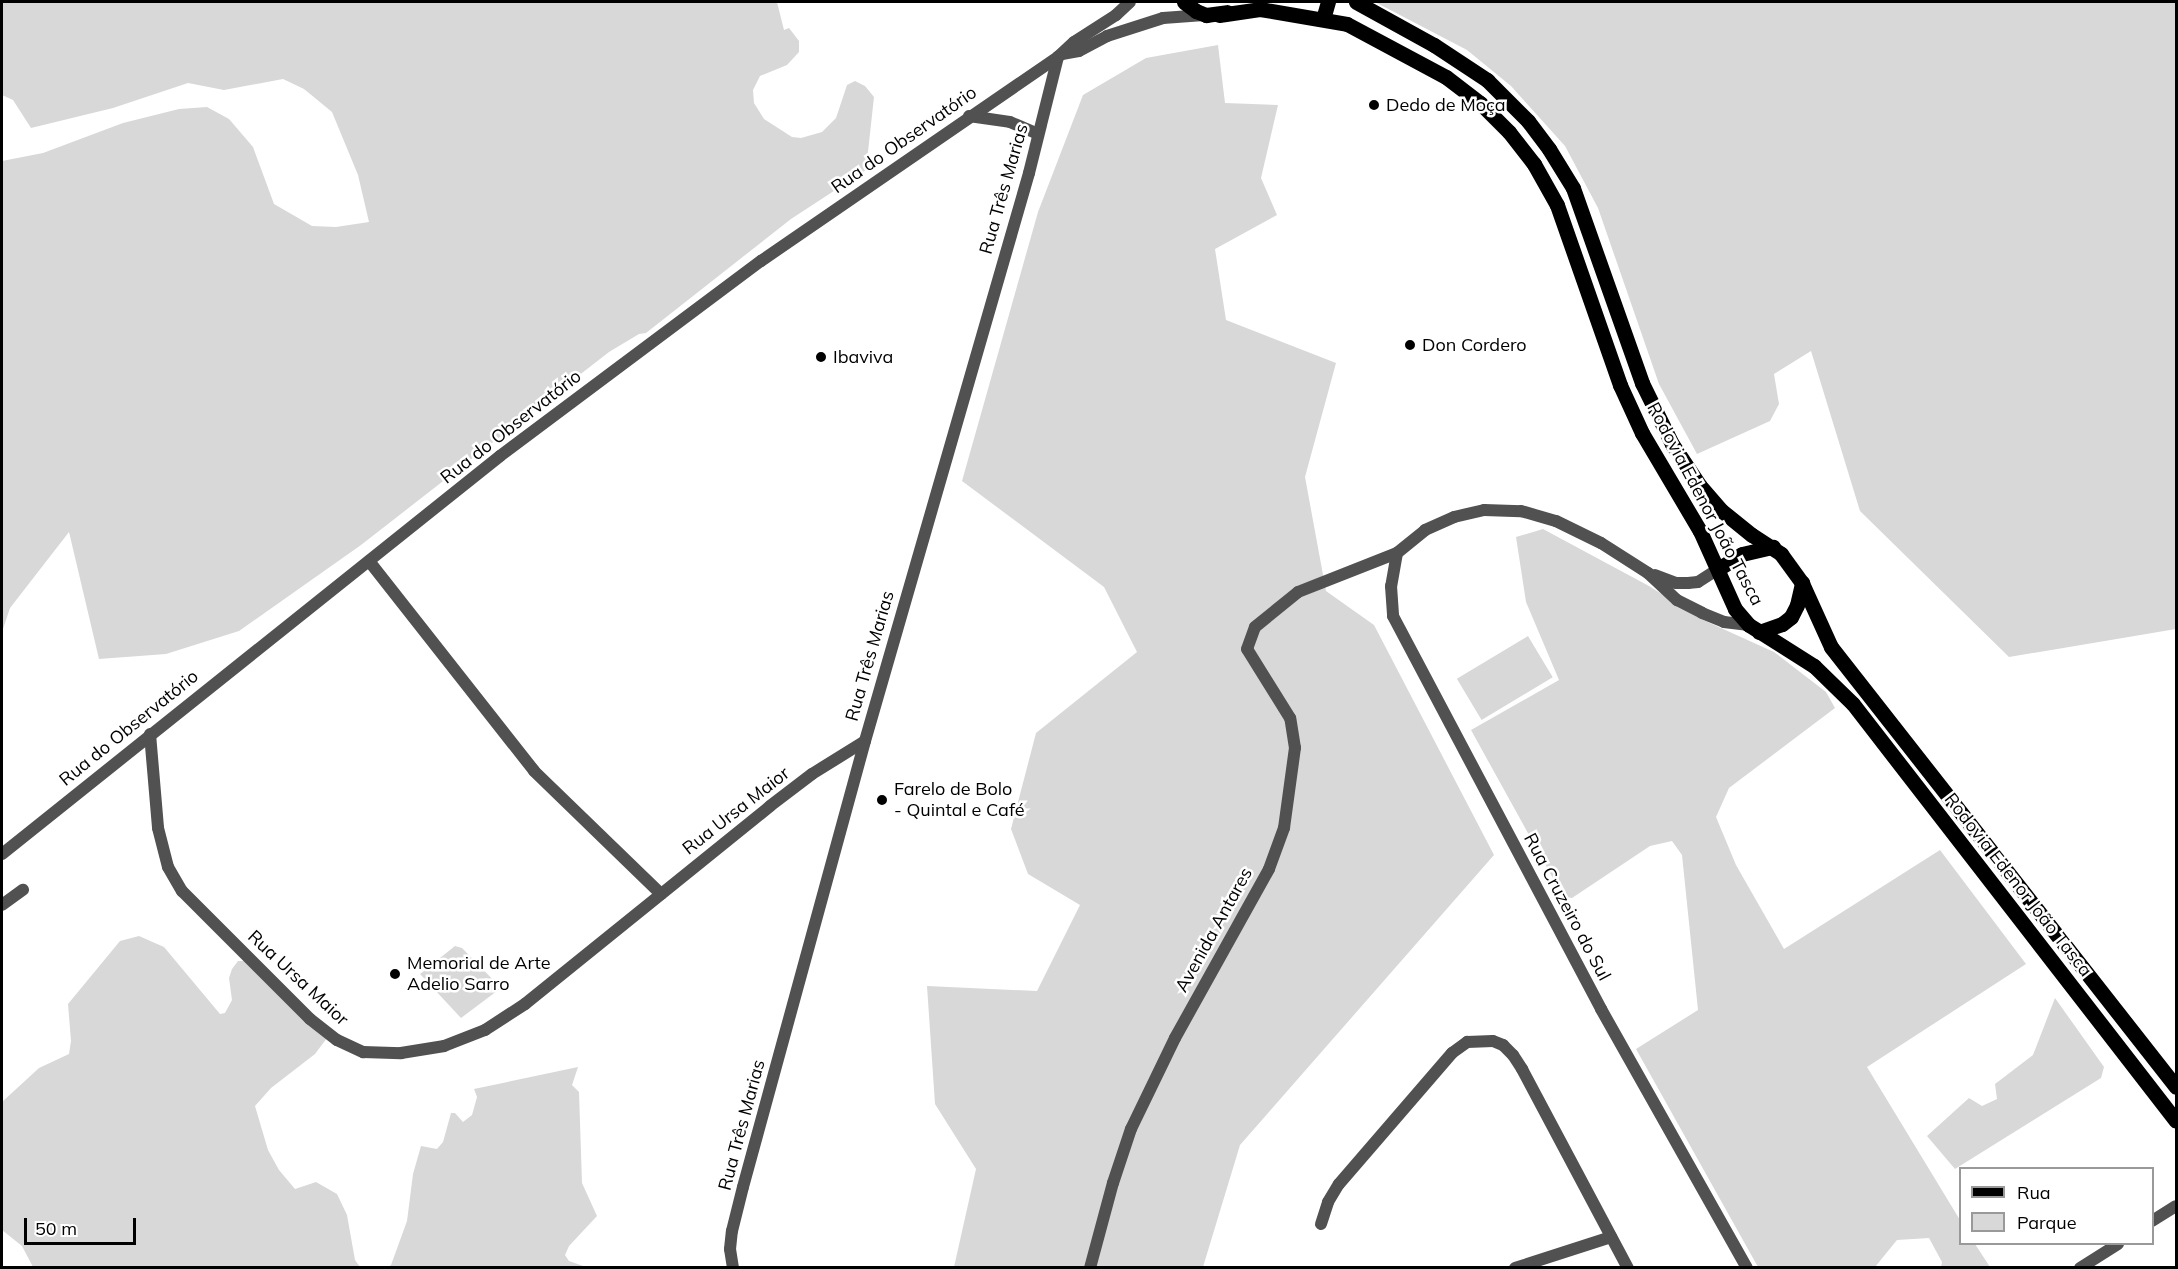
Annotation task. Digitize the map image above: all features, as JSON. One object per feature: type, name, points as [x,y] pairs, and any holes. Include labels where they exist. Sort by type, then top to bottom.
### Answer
[{"type":"main road","points":[[1184,2],[1196,11],[1213,15],[1230,11],[1242,2]]},
{"type":"main road","points":[[1323,20],[1328,2]]},
{"type":"main road","name":"Rodovia Edenor João Tasca","points":[[1356,2],[1434,45],[1487,80],[1542,140],[1573,188],[1642,383],[1672,444],[1700,486],[1722,511],[1752,536],[1773,547],[1802,583],[1831,647],[2176,1087]]},
{"type":"main road","name":"Rodovia Edenor João Tasca","points":[[1213,15],[1260,9],[1347,24],[1446,77],[1480,103],[1508,130],[1534,164],[1557,205],[1620,386],[1642,433],[1695,523],[1735,609],[1754,629],[1814,666],[1853,704],[2176,1121]]},
{"type":"main road","points":[[1718,569],[1742,554],[1773,547]]},
{"type":"main road","points":[[1754,629],[1782,624],[1791,617],[1797,605],[1802,583]]},
{"type":"street","name":"Rua do Observatório","points":[[2,855],[150,734],[500,456],[761,261],[969,116],[1060,56],[1074,42],[1116,15],[1130,2]]},
{"type":"street","name":"Rua do Observatório","points":[[1060,56],[1079,51],[1107,36],[1164,18],[1213,15]]},
{"type":"street","name":"Rua Três Marias","points":[[733,1268],[730,1249],[732,1231],[865,741],[1029,173],[1060,56]]},
{"type":"street","points":[[969,116],[1010,122],[1038,134]]},
{"type":"street","name":"Avenida Antares","points":[[1090,1268],[1113,1183],[1131,1129],[1175,1038],[1269,869],[1284,828],[1295,748],[1290,718],[1248,649],[1255,627],[1298,592],[1397,553],[1425,530],[1454,517],[1484,510],[1521,511],[1556,521],[1601,543],[1648,573]]},
{"type":"street","name":"Rua Cruzeiro do Sul","points":[[1397,553],[1391,586],[1393,616],[1601,1009],[1747,1268]]},
{"type":"street","points":[[369,561],[534,771],[661,894]]},
{"type":"street","points":[[1648,573],[1676,583],[1688,583],[1698,582],[1718,569]]},
{"type":"street","points":[[1648,573],[1677,600],[1724,622],[1754,629]]},
{"type":"street","name":"Rua Ursa Maior","points":[[150,734],[159,828],[168,867],[182,891],[310,1019],[337,1040],[363,1052],[401,1053],[444,1046],[485,1030],[525,1004],[770,806],[833,760],[865,741]]},
{"type":"street","points":[[833,760],[860,762]]},
{"type":"street","points":[[2,905],[23,890]]},
{"type":"street","points":[[1321,1224],[1328,1202],[1339,1184],[1452,1053],[1467,1042],[1482,1040],[1503,1045],[1513,1055],[1628,1268]]},
{"type":"street","points":[[2154,1220],[2176,1206]]},
{"type":"street","points":[[1515,1268],[1611,1237]]},
{"type":"street","points":[[2080,1268],[2116,1245]]},
{"type":"green space","points":[[2,2],[777,2],[784,30],[789,28],[799,41],[799,52],[787,65],[760,76],[753,90],[754,103],[764,119],[792,137],[801,138],[822,132],[836,118],[847,85],[855,81],[865,86],[874,97],[866,170],[791,219],[646,333],[639,334],[609,352],[361,545],[239,631],[166,654],[99,659],[69,532],[10,608],[2,632],[2,161],[43,153],[123,123],[179,109],[207,107],[229,119],[253,147],[274,204],[312,226],[336,227],[369,222],[358,175],[332,112],[304,89],[283,79],[224,90],[188,83],[113,108],[31,128],[13,100],[2,95]]},
{"type":"green space","points":[[1375,2],[2176,2],[2176,629],[2009,657],[1860,511],[1811,351],[1774,374],[1779,404],[1770,421],[1697,454],[1659,384],[1598,208],[1565,146],[1511,86],[1467,50]]},
{"type":"green space","points":[[1218,45],[1225,103],[1278,105],[1261,178],[1277,215],[1215,249],[1226,320],[1336,363],[1305,477],[1326,591],[1374,625],[1494,855],[1240,1145],[1203,1267],[954,1267],[976,1169],[935,1104],[927,986],[1037,991],[1080,905],[1028,874],[1011,829],[1036,733],[1137,652],[1104,587],[962,481],[1038,212],[1083,95],[1146,58]]},
{"type":"green space","points":[[1543,529],[1649,586],[1701,619],[1774,652],[1826,692],[1835,708],[1729,788],[1716,817],[1736,865],[1784,949],[1940,850],[2026,964],[1867,1067],[1959,1218],[1959,1245],[1976,1245],[1990,1267],[1941,1267],[1942,1262],[1929,1238],[1897,1240],[1875,1267],[1758,1267],[1636,1049],[1698,1010],[1682,855],[1672,841],[1650,846],[1566,902],[1471,730],[1559,680],[1526,602],[1516,537]]},
{"type":"green space","points":[[1528,636],[1553,677],[1482,720],[1457,679]]},
{"type":"green space","points":[[139,936],[164,947],[220,1014],[225,1013],[232,1000],[229,978],[232,969],[238,961],[247,961],[327,1038],[315,1054],[271,1088],[255,1106],[268,1150],[279,1170],[295,1189],[316,1182],[337,1194],[347,1215],[355,1260],[360,1267],[33,1267],[22,1246],[2,1230],[2,1102],[39,1068],[69,1054],[71,1041],[68,1004],[120,941]]},
{"type":"green space","points":[[455,946],[462,948],[501,988],[461,1018],[420,974]]},
{"type":"green space","points":[[2055,998],[2104,1067],[2101,1078],[1955,1169],[1927,1136],[1969,1098],[1982,1106],[1997,1099],[1995,1084],[2033,1055]]},
{"type":"green space","points":[[578,1067],[572,1085],[579,1092],[582,1183],[597,1216],[569,1246],[565,1255],[569,1261],[586,1267],[388,1267],[391,1265],[407,1221],[413,1174],[421,1146],[437,1149],[443,1142],[451,1113],[455,1113],[463,1122],[472,1115],[477,1097],[474,1089]]},
{"type":"place","name":"Dedo de Moça","points":[[1374,105]]},
{"type":"place","name":"Don Cordero","points":[[1410,345]]},
{"type":"place","name":"Ibaviva","points":[[821,357]]},
{"type":"place","name":"Farelo de Bolo - Quintal e Café","points":[[882,800]]},
{"type":"place","name":"Memorial de Arte Adelio Sarro","points":[[395,974]]}]
